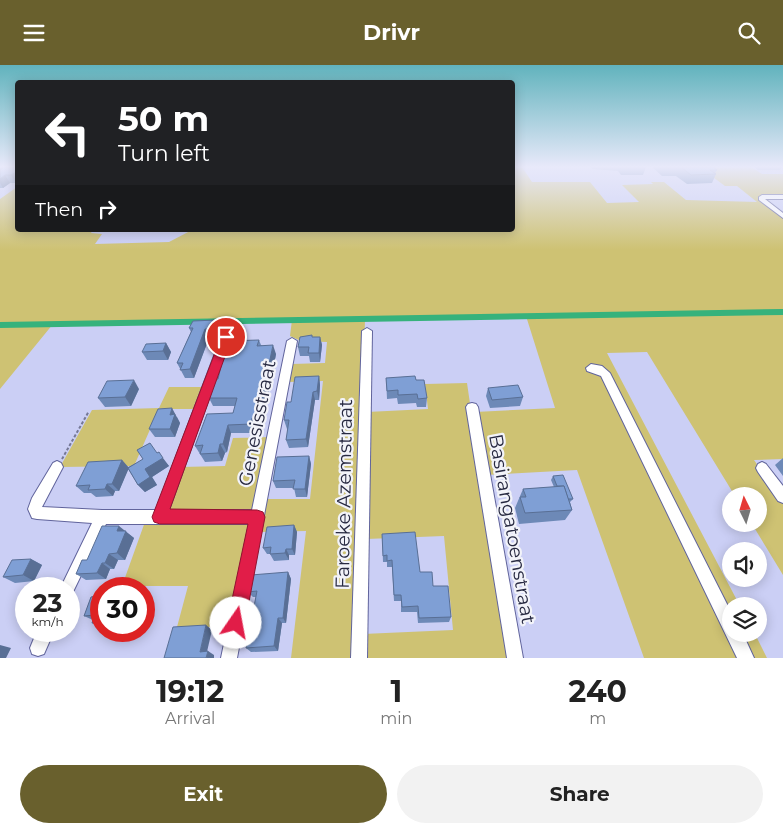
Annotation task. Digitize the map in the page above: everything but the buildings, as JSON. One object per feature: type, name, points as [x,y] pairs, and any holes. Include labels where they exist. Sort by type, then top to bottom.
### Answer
[{"type":"street","points":[[783,197],[762,197],[762,200],[783,216]]},
{"type":"street","name":"Faroeke Azemstraat","points":[[360,658],[368,331]]},
{"type":"street","points":[[160,517],[226,337]]},
{"type":"street","name":"Genesisstraat","points":[[229,658],[292,341]]},
{"type":"street","points":[[591,368],[605,373],[722,610]]},
{"type":"street","name":"Basirangatoenstraat","points":[[472,407],[515,658]]},
{"type":"street","points":[[57,467],[37,502],[35,509],[37,513],[102,517],[257,517]]},
{"type":"street","points":[[762,468],[783,497]]},
{"type":"street","points":[[73,577],[102,517]]},
{"type":"street","points":[[38,648],[41,642]]},
{"type":"street","points":[[738,642],[746,658]]},
{"type":"path","points":[[57,467],[89,411]]},
{"type":"shaded area","points":[[6,195],[15,195],[15,232],[92,232],[102,234],[95,244],[169,242],[188,232],[515,232],[515,195],[600,195],[607,203],[639,202],[632,195],[679,195],[686,200],[757,202],[748,195],[783,195],[764,196],[762,202],[783,217],[783,459],[754,460],[783,502],[783,575],[767,549],[767,542],[763,542],[757,533],[768,533],[768,487],[730,487],[647,352],[607,353],[722,572],[722,587],[730,587],[735,597],[722,597],[722,642],[759,642],[767,658],[644,658],[577,470],[485,475],[475,412],[555,408],[526,316],[365,319],[355,658],[291,658],[306,531],[259,532],[265,499],[310,499],[323,381],[288,382],[292,364],[325,363],[327,342],[301,341],[290,336],[292,320],[53,324],[0,389],[0,199]]},
{"type":"shaded area","points":[[467,383],[487,520],[513,658],[363,658],[363,634],[453,630],[444,536],[366,539],[367,412],[428,409],[425,384]]},
{"type":"shaded area","points":[[169,387],[206,387],[197,409],[159,409],[134,466],[60,467],[92,410],[159,408]]},
{"type":"shaded area","points":[[270,437],[254,512],[171,512],[168,507],[181,467],[225,466],[233,438]]},
{"type":"shaded area","points":[[146,519],[248,524],[251,531],[232,627],[177,627],[188,586],[155,586],[155,577],[125,577]]},
{"type":"waterway","points":[[0,325],[783,312]]},
{"type":"route","points":[[226,337],[160,517],[257,517],[236,623]]}]
